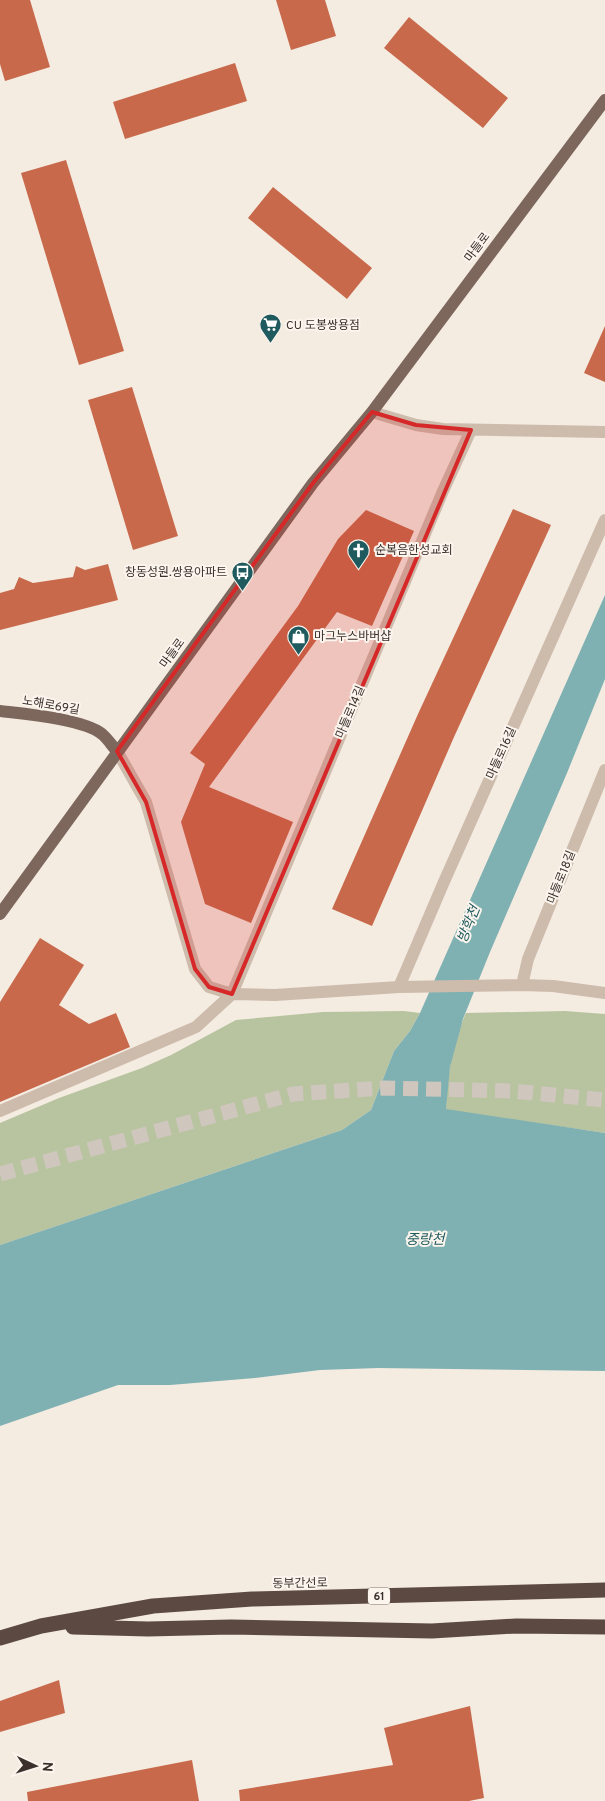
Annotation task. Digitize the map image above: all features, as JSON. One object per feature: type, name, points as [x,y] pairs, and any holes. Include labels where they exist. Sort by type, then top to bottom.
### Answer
[{"type":"highway","name":"동부간선로","points":[[0,1638],[41,1626],[153,1606],[242,1600],[605,1590]]},
{"type":"highway","points":[[41,1626],[148,1629],[231,1627],[432,1631],[516,1626],[605,1627]]},
{"type":"main road","name":"마들로","points":[[0,914],[313,483],[372,412],[605,100]]},
{"type":"main road","name":"노해로69길","points":[[0,711],[28,714],[79,724],[101,733],[117,751]]},
{"type":"street","points":[[372,412],[443,429],[605,432]]},
{"type":"street","name":"마들로14길","points":[[232,994],[439,500],[471,430]]},
{"type":"street","name":"마들로16길","points":[[399,987],[442,884],[605,520]]},
{"type":"street","points":[[117,751],[146,802],[195,969],[209,987],[232,994],[275,995],[399,987],[522,985],[553,986],[605,993]]},
{"type":"street","name":"마들로18길","points":[[522,985],[528,959],[605,770]]},
{"type":"street","points":[[0,1110],[196,1027],[232,994]]},
{"type":"highlighted area","points":[[372,412],[416,425],[471,430],[232,994],[209,987],[195,969],[146,802],[117,751],[313,483]]},
{"type":"green space","points":[[404,1011],[420,1013],[410,1031],[394,1051],[371,1110],[342,1130],[0,1245],[0,1123],[59,1098],[142,1068],[171,1055],[236,1020],[323,1012]]},
{"type":"green space","points":[[565,1011],[605,1014],[605,1133],[446,1110],[451,1060],[457,1036],[466,1013]]},
{"type":"water","name":"중랑천","points":[[605,595],[605,679],[463,1019],[450,1067],[446,1109],[605,1133],[605,1371],[378,1368],[320,1370],[170,1385],[118,1385],[0,1426],[0,1245],[342,1130],[371,1110],[394,1051],[410,1031],[420,1013]]},
{"type":"building","points":[[0,0],[30,0],[50,67],[5,81],[0,64]]},
{"type":"building","points":[[276,0],[325,0],[336,36],[291,50]]},
{"type":"building","points":[[409,17],[508,98],[483,128],[384,48]]},
{"type":"building","points":[[235,63],[247,101],[125,139],[113,102]]},
{"type":"building","points":[[66,160],[124,351],[79,365],[21,173]]},
{"type":"building","points":[[273,187],[372,268],[347,299],[248,218]]},
{"type":"building","points":[[605,326],[605,382],[584,373]]},
{"type":"building","points":[[132,387],[178,536],[133,550],[88,400]]},
{"type":"building","points":[[513,509],[551,525],[454,737],[372,926],[332,909],[418,714]]},
{"type":"building","points":[[366,510],[414,531],[372,626],[337,612],[209,787],[293,822],[251,923],[205,904],[181,822],[205,764],[190,753],[298,606],[338,539]]},
{"type":"building","points":[[108,564],[118,600],[0,630],[0,593],[14,589],[19,577],[33,583],[73,577],[76,566],[85,570]]},
{"type":"building","points":[[40,938],[84,965],[59,1005],[89,1024],[116,1013],[130,1047],[0,1102],[0,1002]]},
{"type":"building","points":[[59,1680],[65,1713],[0,1732],[0,1701]]},
{"type":"building","points":[[470,1706],[484,1798],[469,1801],[240,1801],[239,1790],[393,1765],[384,1728]]},
{"type":"building","points":[[192,1760],[199,1801],[28,1801],[27,1792]]},
{"type":"tunnel","points":[[0,1174],[293,1094],[385,1088],[513,1091],[605,1100]]},
{"type":"place","name":"CU 도봉쌍용점","points":[[270,344]]},
{"type":"place","name":"순복음한성교회","points":[[359,569]]},
{"type":"place","name":"창동성원.쌍용아파트","points":[[243,591]]},
{"type":"place","name":"마그누스바버샵","points":[[298,655]]},
{"type":"water label","name":"방학천","points":[[468,924]]}]
